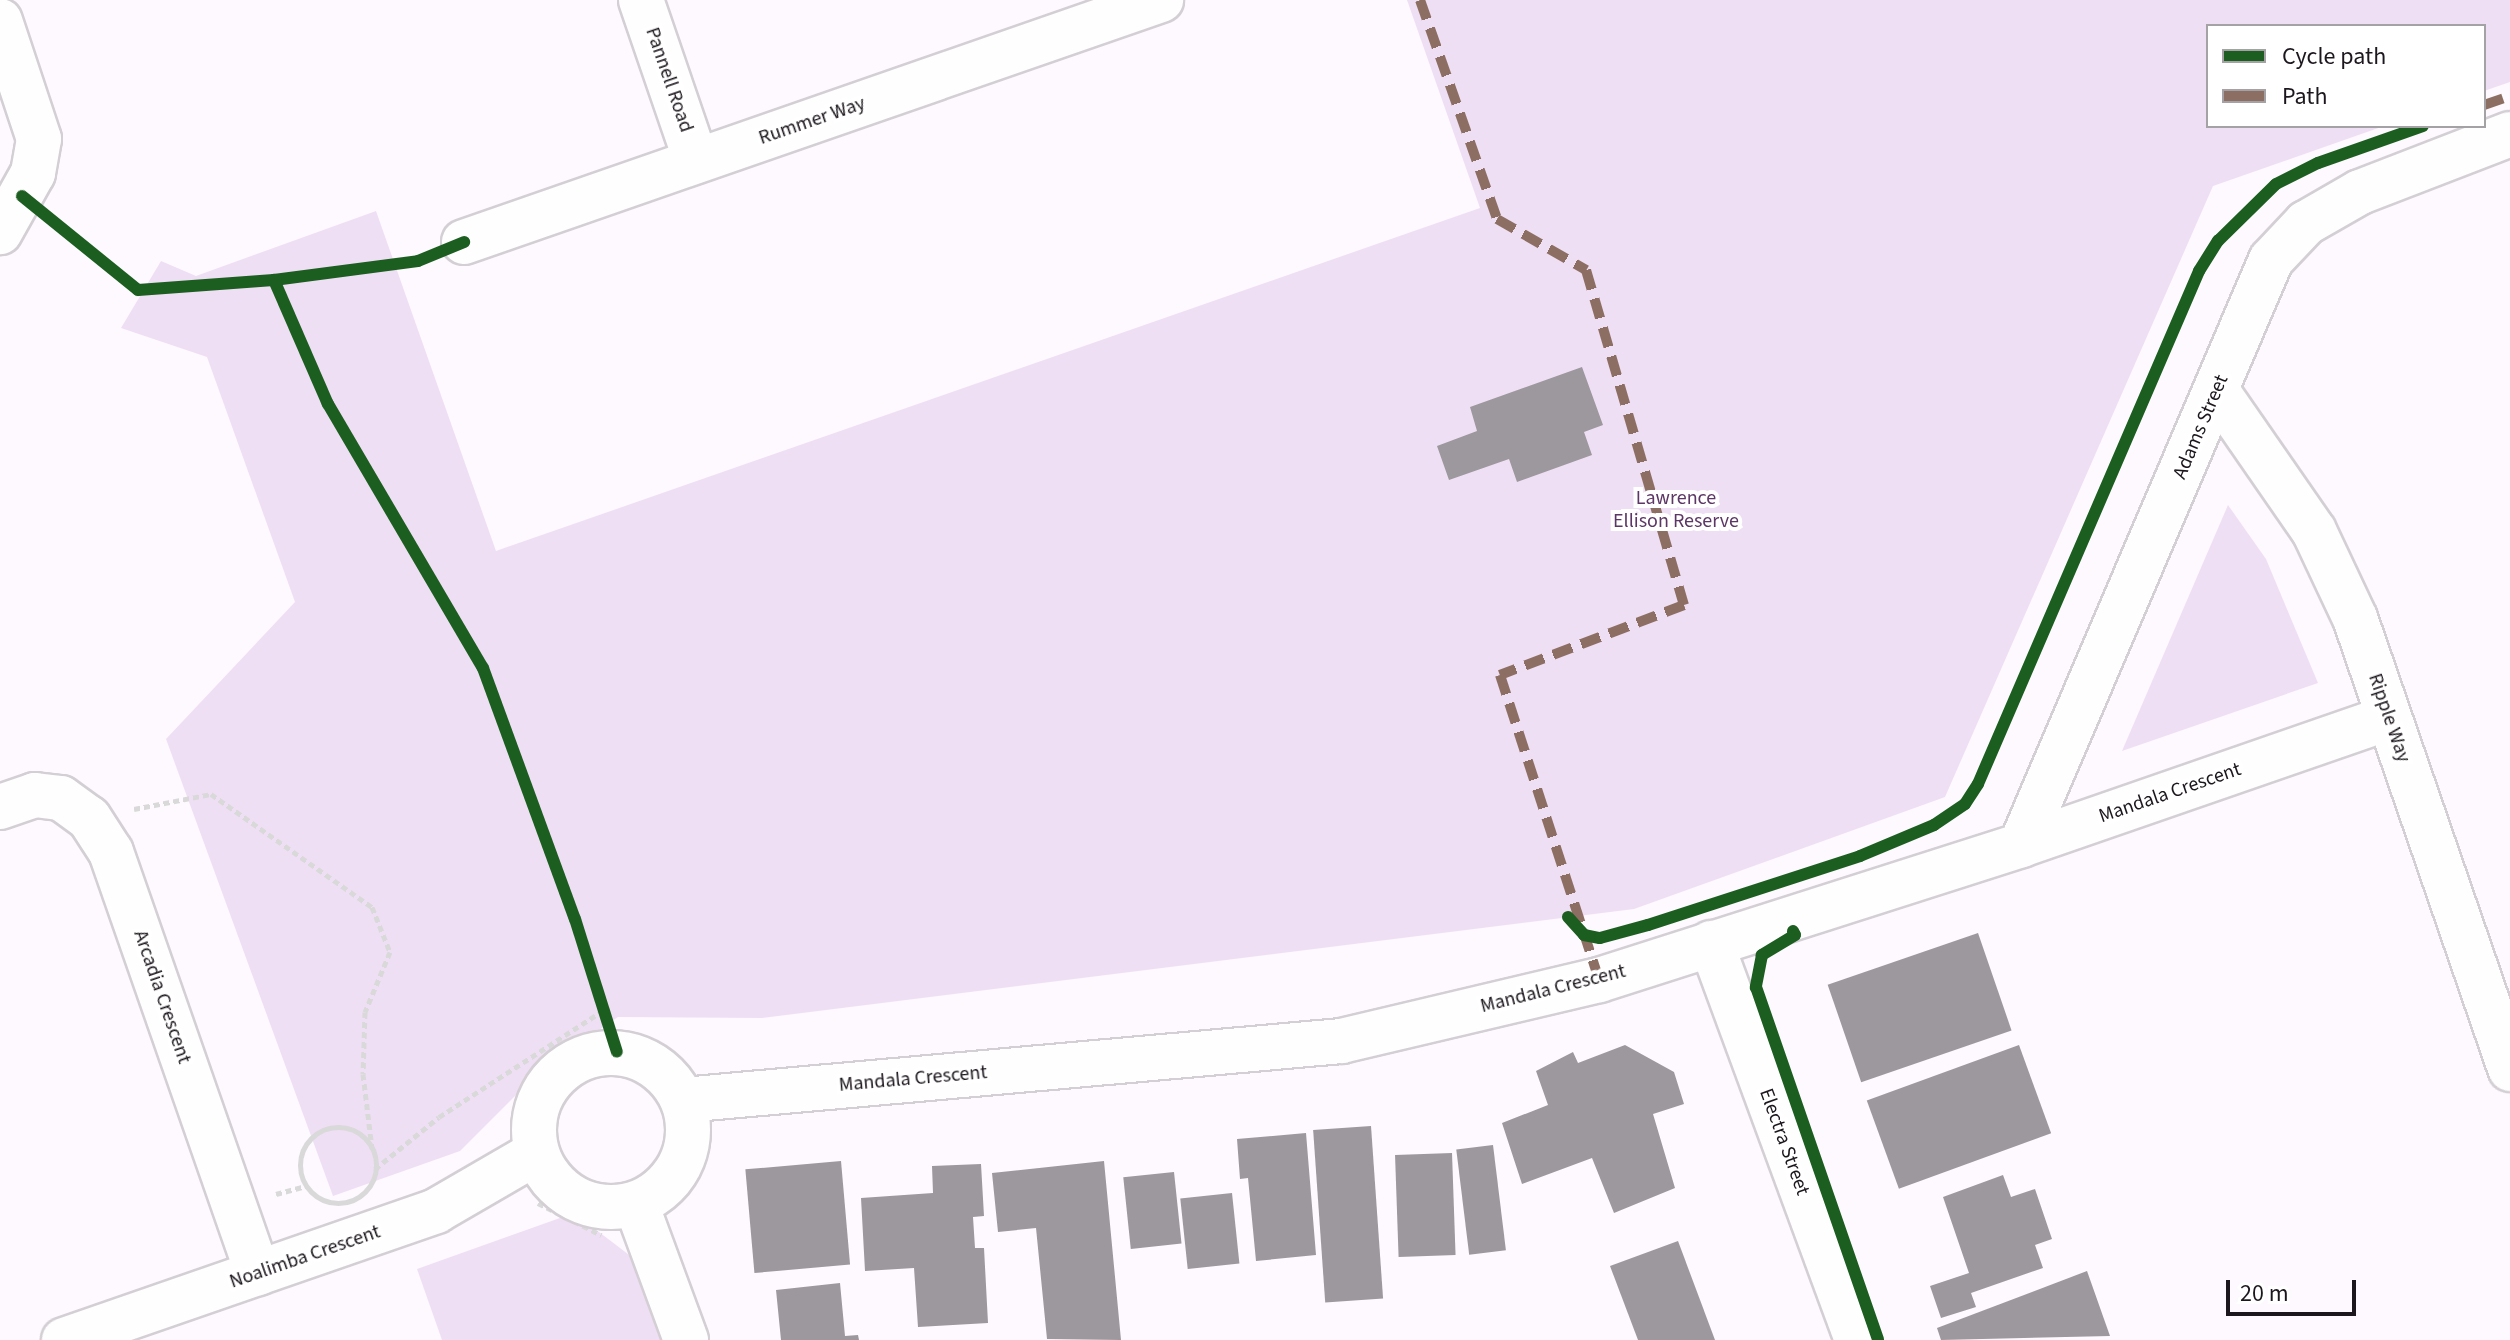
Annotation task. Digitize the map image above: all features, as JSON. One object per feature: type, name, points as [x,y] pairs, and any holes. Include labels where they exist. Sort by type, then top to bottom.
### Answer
[{"type":"street","name":"Pannell Road","points":[[641,0],[696,161]]},
{"type":"street","name":"Rummer Way","points":[[464,242],[1161,0]]},
{"type":"street","points":[[0,21],[39,139],[33,173],[0,232]]},
{"type":"street","name":"Adams Street","points":[[2021,845],[2271,260],[2306,223],[2360,192],[2510,134]]},
{"type":"street","name":"Ripple Way","points":[[2217,391],[2314,531],[2355,618],[2510,1069]]},
{"type":"street","name":"Mandala Crescent","points":[[683,1100],[1341,1041],[1599,980],[2021,845],[2388,718]]},
{"type":"street","name":"Arcadia Crescent","points":[[0,807],[35,795],[61,798],[89,818],[111,852],[258,1273]]},
{"type":"street","name":"Electra Street","points":[[1711,943],[1857,1340]]},
{"type":"street","points":[[617,1052],[656,1068],[683,1100],[690,1130],[678,1170],[662,1189],[636,1204],[607,1209],[569,1196],[549,1177],[536,1153],[533,1124],[542,1094],[562,1069],[587,1056],[617,1052]]},
{"type":"street","name":"Noalimba Crescent","points":[[64,1340],[436,1211],[536,1153]]},
{"type":"street","points":[[636,1204],[686,1340]]},
{"type":"path","points":[[89,818],[211,794],[372,907],[390,952],[365,1012],[363,1074],[375,1169]]},
{"type":"path","points":[[599,995],[617,1052]]},
{"type":"path","points":[[372,1148],[354,1131],[330,1127],[309,1140],[300,1163],[301,1175],[316,1196],[340,1202],[364,1191],[375,1169],[439,1117],[604,1010]]},
{"type":"path","points":[[364,1191],[376,1195]]},
{"type":"path","points":[[524,1205],[537,1202],[606,1238]]},
{"type":"green space","name":"Lawrence Ellison Reserve","points":[[1407,0],[2510,0],[2510,82],[2486,90],[2486,24],[2206,24],[2206,128],[2378,128],[2213,186],[1945,797],[1634,909],[762,1018],[618,1017],[543,1068],[460,1151],[333,1196],[166,739],[295,602],[207,357],[121,328],[161,261],[196,276],[376,211],[496,551],[1480,208]]},
{"type":"green space","points":[[2228,505],[2266,559],[2318,683],[2122,751]]},
{"type":"green space","points":[[574,1213],[641,1264],[669,1340],[442,1340],[417,1269]]},
{"type":"building","points":[[1582,367],[1603,425],[1584,432],[1592,455],[1517,482],[1509,459],[1449,480],[1437,446],[1477,431],[1470,407]]},
{"type":"building","points":[[1978,933],[2012,1030],[1861,1082],[1828,985]]},
{"type":"building","points":[[1625,1045],[1674,1072],[1684,1104],[1653,1114],[1675,1188],[1614,1213],[1592,1158],[1522,1184],[1502,1123],[1548,1105],[1536,1071],[1573,1052],[1578,1063]]},
{"type":"building","points":[[2019,1045],[2051,1133],[1899,1189],[1867,1100]]},
{"type":"building","points":[[1371,1126],[1383,1299],[1325,1303],[1313,1130]]},
{"type":"building","points":[[1306,1133],[1316,1255],[1256,1261],[1248,1178],[1240,1179],[1237,1139]]},
{"type":"building","points":[[1493,1145],[1506,1250],[1469,1255],[1456,1150]]},
{"type":"building","points":[[1452,1153],[1456,1255],[1399,1257],[1395,1155]]},
{"type":"building","points":[[841,1161],[850,1265],[754,1273],[745,1169]]},
{"type":"building","points":[[1104,1161],[1121,1340],[1047,1339],[1036,1228],[998,1232],[992,1173]]},
{"type":"building","points":[[981,1164],[984,1216],[973,1217],[975,1248],[984,1248],[988,1323],[918,1327],[914,1268],[865,1271],[861,1198],[933,1193],[932,1166]]},
{"type":"building","points":[[1174,1172],[1182,1244],[1131,1249],[1123,1177]]},
{"type":"building","points":[[2003,1175],[2011,1197],[2035,1189],[2052,1239],[2035,1245],[2043,1268],[1971,1293],[1976,1307],[1941,1318],[1930,1286],[1969,1273],[1943,1197]]},
{"type":"building","points":[[1232,1193],[1239,1264],[1188,1269],[1180,1198]]},
{"type":"building","points":[[1678,1241],[1715,1340],[1638,1340],[1610,1266]]},
{"type":"building","points":[[2087,1271],[2110,1336],[1941,1340],[1937,1328]]},
{"type":"building","points":[[840,1283],[845,1336],[858,1335],[859,1340],[781,1340],[776,1290]]},
{"type":"marked path","points":[[1420,0],[1497,219],[1586,270],[1684,605],[1500,675],[1599,980]]},
{"type":"marked path","points":[[2486,104],[2510,96]]},
{"type":"cycle path","points":[[1568,917],[1584,935],[1600,938],[1648,925],[1860,856],[1934,825],[1965,804],[1978,784],[2199,271],[2218,241],[2276,184],[2318,163],[2417,128]]},
{"type":"cycle path","points":[[22,196],[138,290],[274,280],[418,261],[464,242]]},
{"type":"cycle path","points":[[274,280],[328,404],[483,668],[575,919],[617,1052]]},
{"type":"cycle path","points":[[1793,931],[1795,935],[1762,955],[1756,987],[1878,1340]]}]
